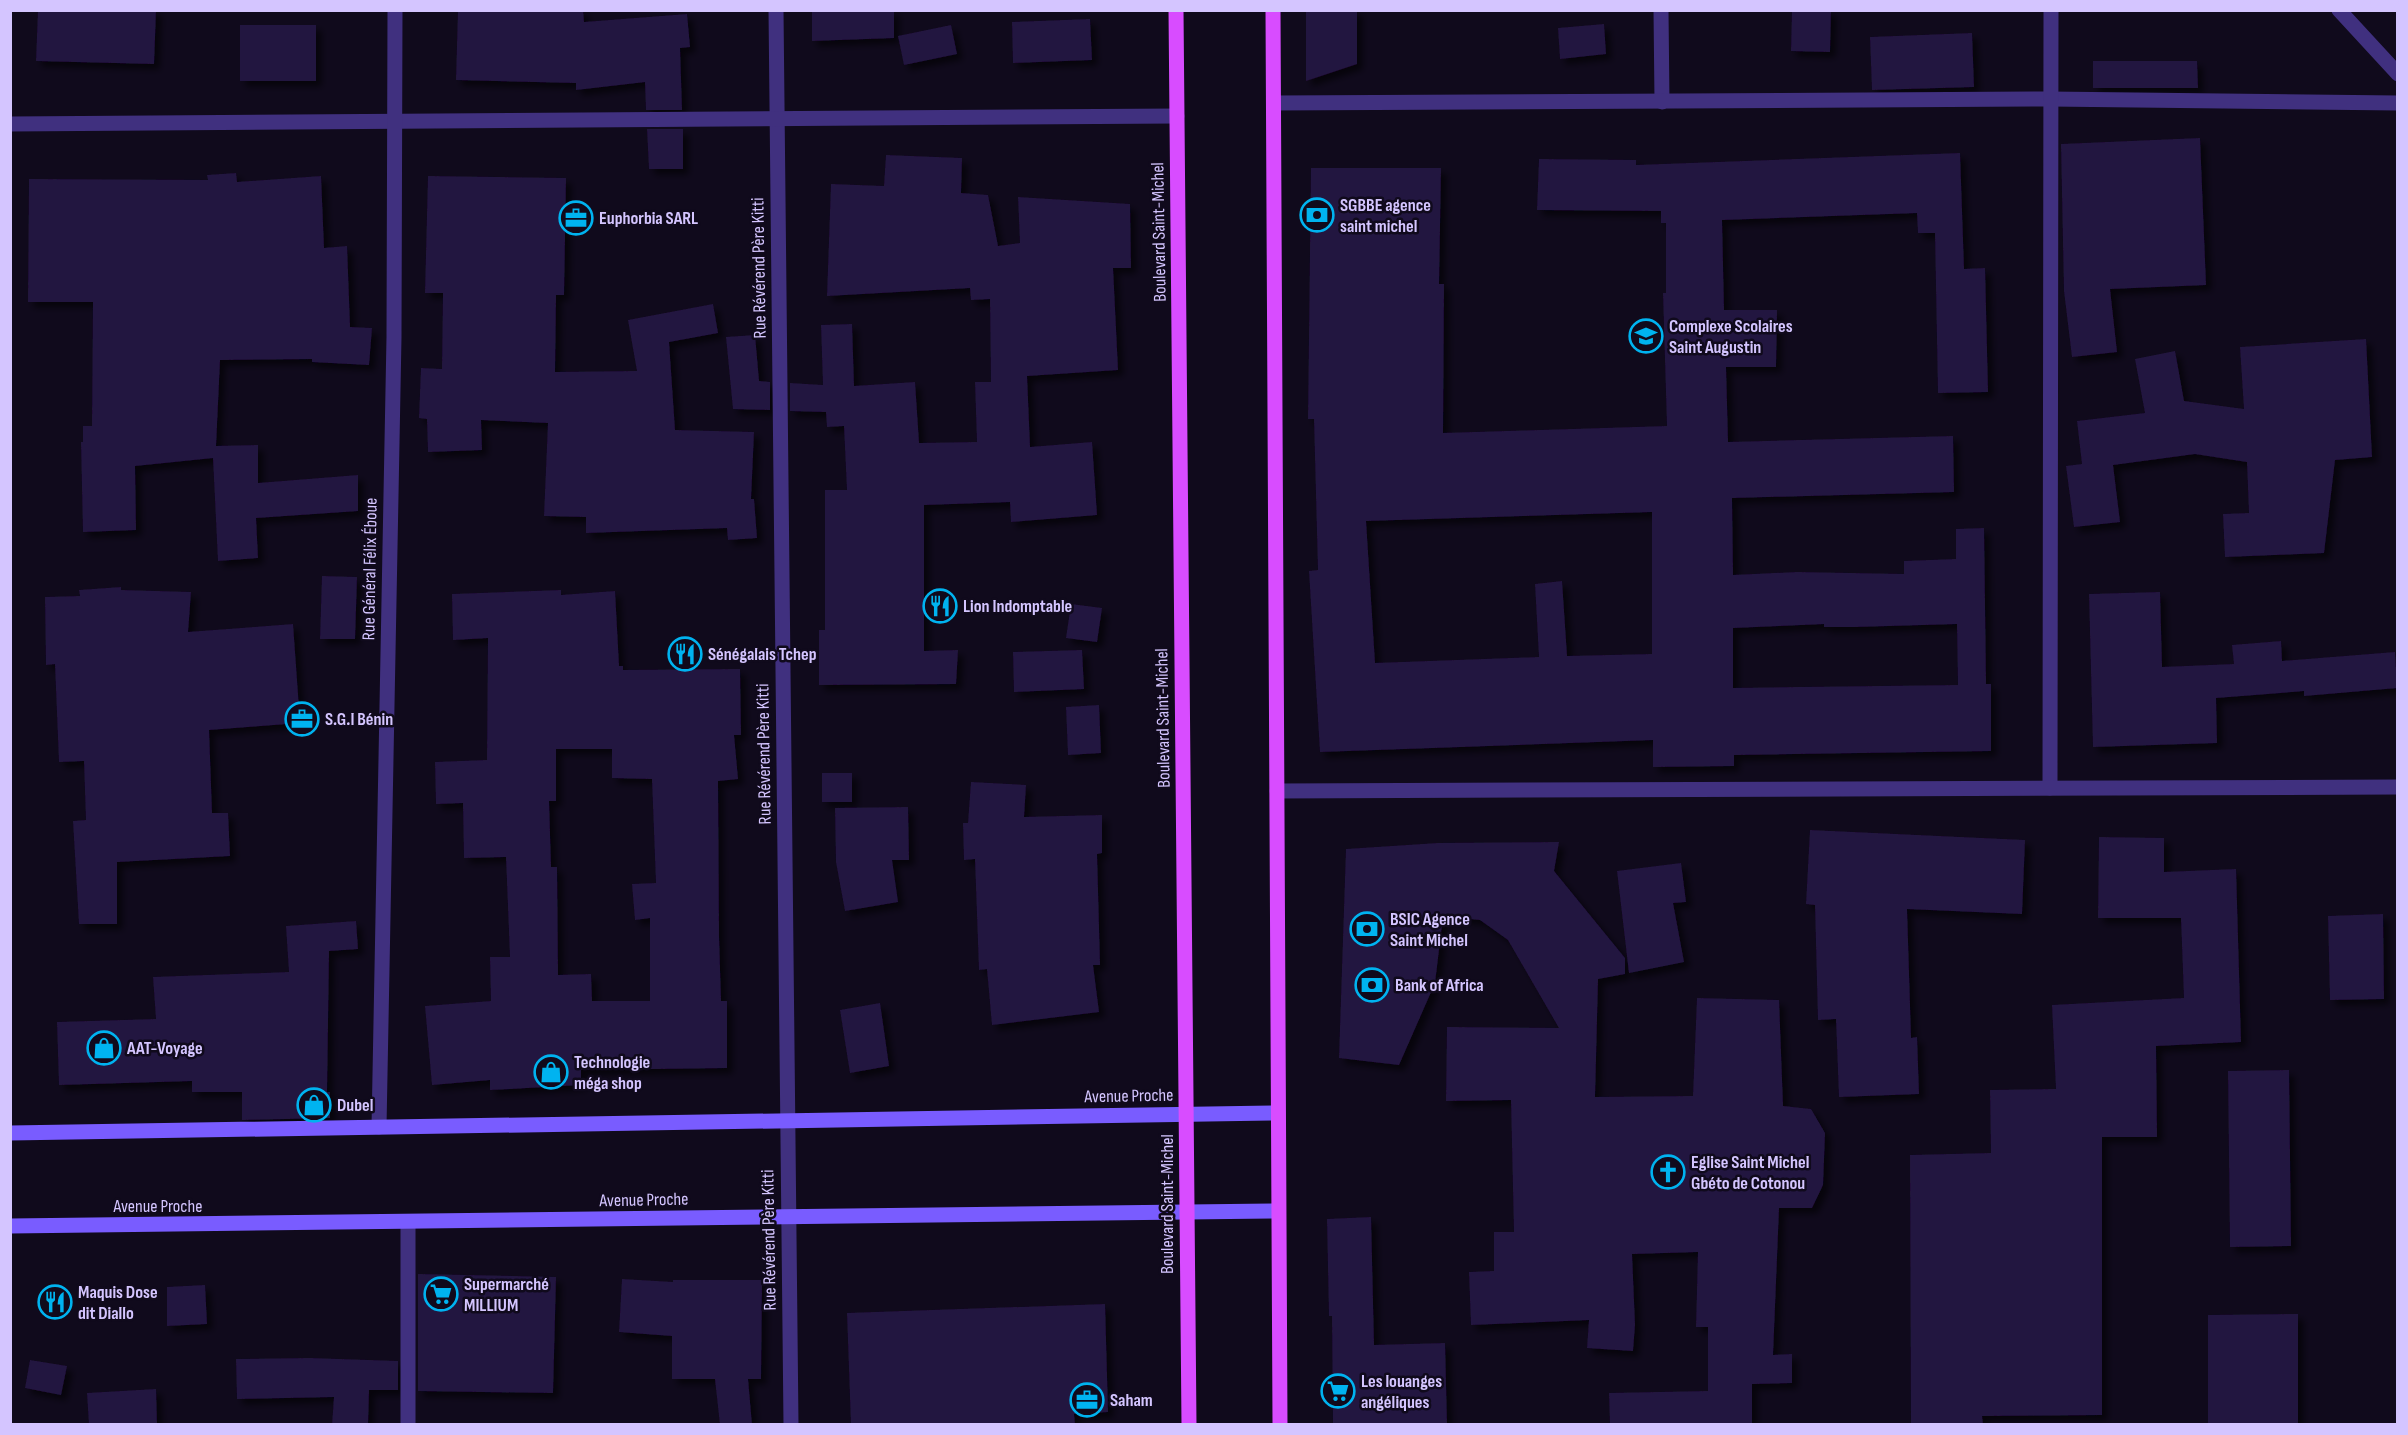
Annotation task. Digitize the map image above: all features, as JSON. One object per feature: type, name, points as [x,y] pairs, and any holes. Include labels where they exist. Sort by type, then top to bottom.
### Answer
[{"type":"main road","name":"Boulevard Saint-Michel","points":[[1176,10],[1189,1425]]},
{"type":"main road","points":[[1273,10],[1280,1425]]},
{"type":"street","name":"Rue Général Félix Éboue","points":[[379,1127],[397,121],[395,10]]},
{"type":"street","name":"Rue Révérend Père Kitti","points":[[776,10],[791,1425]]},
{"type":"street","points":[[1661,10],[1662,102]]},
{"type":"street","points":[[2050,10],[2050,788]]},
{"type":"street","points":[[2339,10],[2397,74]]},
{"type":"street","points":[[1274,103],[2049,99],[2397,103]]},
{"type":"street","points":[[10,124],[1178,116]]},
{"type":"street","points":[[1277,791],[2397,787]]},
{"type":"street","name":"Avenue Proche","points":[[10,1133],[1277,1113]]},
{"type":"street","name":"Avenue Proche","points":[[10,1226],[1278,1211]]},
{"type":"street","points":[[408,1223],[408,1425]]},
{"type":"building","points":[[38,10],[156,10],[154,64],[36,61]]},
{"type":"building","points":[[458,10],[583,10],[584,22],[687,14],[690,47],[680,48],[682,110],[646,110],[645,82],[576,90],[576,83],[456,80]]},
{"type":"building","points":[[812,10],[894,10],[894,38],[812,41]]},
{"type":"building","points":[[1306,10],[1357,10],[1357,64],[1306,81]]},
{"type":"building","points":[[1792,10],[1831,10],[1830,52],[1791,51]]},
{"type":"building","points":[[1090,19],[1092,60],[1013,63],[1012,22]]},
{"type":"building","points":[[1604,24],[1606,54],[1560,59],[1558,28]]},
{"type":"building","points":[[240,25],[316,25],[316,81],[240,81]]},
{"type":"building","points":[[951,25],[957,54],[904,65],[898,36]]},
{"type":"building","points":[[1972,33],[1974,87],[1872,90],[1870,37]]},
{"type":"building","points":[[2093,61],[2197,61],[2198,88],[2093,88]]},
{"type":"building","points":[[647,129],[683,129],[683,169],[649,169]]},
{"type":"building","points":[[2200,138],[2206,285],[2110,289],[2117,352],[2072,357],[2064,291],[2061,144]]},
{"type":"building","points":[[1960,153],[1964,269],[1985,268],[1988,392],[1938,393],[1935,233],[1918,233],[1917,213],[1722,220],[1724,310],[1777,310],[1776,367],[1726,367],[1728,442],[1953,436],[1954,492],[1732,498],[1733,575],[1797,572],[1904,574],[1904,561],[1956,559],[1956,529],[1984,528],[1986,684],[1991,684],[1991,751],[1734,755],[1734,766],[1653,767],[1653,740],[1320,752],[1309,571],[1318,570],[1314,419],[1308,419],[1311,168],[1441,168],[1439,284],[1444,284],[1443,433],[1667,426],[1663,293],[1666,293],[1666,223],[1661,223],[1661,211],[1537,210],[1539,159],[1636,160],[1636,165]],"holes":[[[1652,512],[1652,654],[1567,656],[1562,581],[1535,584],[1539,657],[1375,663],[1366,521]],[[1824,624],[1824,627],[1957,624],[1958,685],[1733,688],[1733,628]]]},
{"type":"building","points":[[886,155],[962,158],[961,193],[988,195],[998,246],[1020,243],[1018,197],[1130,204],[1131,268],[1113,268],[1118,370],[1027,376],[1030,447],[1092,442],[1097,515],[1011,522],[1010,502],[924,505],[924,651],[958,650],[956,684],[819,685],[819,630],[825,630],[825,490],[847,490],[844,426],[827,427],[826,412],[790,411],[790,383],[823,385],[821,325],[852,324],[854,386],[915,382],[919,443],[977,442],[975,382],[991,382],[990,299],[971,300],[970,288],[827,296],[831,184],[884,186]]},
{"type":"building","points":[[236,173],[237,182],[321,176],[324,248],[347,246],[350,327],[372,328],[369,365],[312,362],[312,359],[220,360],[216,446],[258,445],[258,483],[358,475],[358,511],[256,518],[258,558],[218,561],[213,458],[135,466],[136,530],[83,532],[81,442],[83,442],[83,426],[92,426],[93,302],[28,302],[29,179],[208,180],[207,175]]},
{"type":"building","points":[[428,176],[566,178],[564,295],[556,295],[555,372],[637,371],[628,320],[713,304],[718,333],[669,342],[675,430],[754,432],[751,499],[754,499],[757,538],[728,540],[727,528],[586,533],[586,517],[544,516],[548,423],[481,420],[482,450],[428,452],[427,419],[419,418],[421,368],[442,369],[443,293],[425,293]]},
{"type":"building","points":[[755,335],[759,381],[770,382],[770,410],[733,409],[726,337]]},
{"type":"building","points":[[2366,339],[2372,457],[2335,460],[2324,553],[2225,557],[2223,514],[2249,513],[2247,462],[2195,454],[2113,465],[2120,522],[2074,527],[2066,466],[2082,464],[2077,421],[2145,413],[2135,359],[2175,351],[2184,401],[2244,409],[2240,347]]},
{"type":"building","points":[[322,576],[357,577],[355,639],[320,639]]},
{"type":"building","points":[[121,587],[121,590],[191,592],[188,632],[293,624],[300,723],[209,730],[212,813],[228,813],[230,856],[117,862],[117,924],[79,924],[73,821],[86,820],[84,761],[59,762],[55,664],[46,665],[45,597],[80,596],[79,590]]},
{"type":"building","points":[[561,590],[561,595],[615,591],[619,666],[623,666],[623,670],[740,669],[741,735],[734,735],[738,779],[718,781],[721,1001],[727,1001],[727,1068],[581,1070],[581,1085],[490,1090],[490,1080],[432,1085],[425,1006],[491,1001],[490,957],[510,957],[506,857],[464,858],[463,803],[436,804],[435,762],[487,760],[488,638],[453,640],[452,594]],"holes":[[[556,749],[612,749],[612,778],[652,779],[656,883],[632,884],[635,920],[650,918],[650,1001],[592,1001],[591,974],[558,975],[557,867],[551,867],[549,801],[556,801]]]},
{"type":"building","points":[[2160,592],[2162,667],[2234,664],[2232,645],[2281,641],[2282,661],[2395,652],[2397,688],[2304,696],[2304,691],[2216,698],[2217,743],[2093,747],[2089,594]]},
{"type":"building","points":[[1071,604],[1102,608],[1097,642],[1066,638]]},
{"type":"building","points":[[1082,650],[1084,689],[1014,692],[1013,652]]},
{"type":"building","points":[[1099,705],[1101,753],[1068,755],[1066,707]]},
{"type":"building","points":[[822,773],[852,773],[852,802],[822,802]]},
{"type":"building","points":[[971,782],[1026,785],[1024,817],[1102,815],[1102,853],[1097,854],[1100,965],[1093,965],[1099,1012],[992,1025],[987,969],[979,970],[975,859],[964,860],[963,823],[968,823]]},
{"type":"building","points":[[908,807],[909,860],[892,860],[898,902],[845,911],[836,862],[835,808]]},
{"type":"building","points":[[1810,830],[2025,840],[2022,914],[1907,909],[1911,1038],[1917,1037],[1919,1094],[1839,1097],[1836,1019],[1818,1020],[1815,905],[1806,904]]},
{"type":"building","points":[[2099,837],[2164,838],[2164,872],[2236,869],[2241,1042],[2156,1046],[2157,1137],[2102,1137],[2102,1415],[1982,1416],[1983,1425],[1911,1425],[1910,1155],[1991,1153],[1990,1090],[2056,1089],[2052,1005],[2184,998],[2181,918],[2098,918]]},
{"type":"building","points":[[1559,842],[1554,871],[1625,958],[1625,974],[1598,979],[1595,1097],[1693,1096],[1697,998],[1779,1000],[1783,1106],[1811,1109],[1825,1133],[1823,1185],[1812,1208],[1779,1208],[1773,1355],[1792,1354],[1792,1383],[1752,1384],[1752,1425],[1610,1425],[1609,1393],[1708,1391],[1708,1327],[1696,1327],[1698,1252],[1632,1254],[1635,1325],[1633,1351],[1587,1348],[1589,1320],[1471,1325],[1469,1272],[1494,1271],[1494,1232],[1514,1232],[1511,1100],[1446,1101],[1447,1027],[1559,1028],[1508,940],[1480,920],[1443,916],[1435,983],[1399,1065],[1339,1058],[1346,849],[1438,843]]},
{"type":"building","points":[[1681,863],[1686,902],[1673,903],[1684,962],[1629,973],[1617,871]]},
{"type":"building","points":[[2383,914],[2384,999],[2330,1000],[2328,916]]},
{"type":"building","points":[[356,921],[358,949],[329,951],[327,1092],[330,1092],[330,1118],[242,1120],[242,1092],[192,1092],[192,1081],[59,1085],[57,1022],[156,1019],[153,977],[289,972],[286,926]]},
{"type":"building","points":[[880,1003],[889,1066],[850,1073],[840,1010]]},
{"type":"building","points":[[2289,1070],[2291,1246],[2230,1247],[2228,1071]]},
{"type":"building","points":[[1371,1217],[1374,1345],[1445,1343],[1447,1425],[1333,1425],[1332,1316],[1329,1316],[1327,1219]]},
{"type":"building","points":[[418,1274],[556,1277],[553,1393],[418,1391]]},
{"type":"building","points":[[622,1279],[673,1282],[673,1280],[762,1280],[761,1379],[748,1379],[752,1425],[720,1425],[715,1379],[672,1379],[672,1336],[619,1332]]},
{"type":"building","points":[[205,1285],[207,1324],[167,1326],[167,1287]]},
{"type":"building","points":[[1105,1304],[1108,1412],[1074,1414],[1075,1425],[851,1425],[847,1313]]},
{"type":"building","points":[[2298,1314],[2298,1425],[2208,1425],[2208,1315]]},
{"type":"building","points":[[310,1358],[398,1361],[398,1390],[369,1390],[368,1425],[332,1425],[334,1397],[237,1399],[236,1359]]},
{"type":"building","points":[[30,1360],[67,1366],[61,1395],[25,1388]]},
{"type":"building","points":[[156,1389],[157,1425],[89,1425],[87,1393]]},
{"type":"place","name":"SGBBE agence saint michel","points":[[1317,215]]},
{"type":"place","name":"Euphorbia SARL","points":[[576,218]]},
{"type":"place","name":"Complexe Scolaires Saint Augustin","points":[[1646,336]]},
{"type":"place","name":"Lion Indomptable","points":[[940,606]]},
{"type":"place","name":"Sénégalais Tchep","points":[[685,654]]},
{"type":"place","name":"S.G.I Bénin","points":[[302,719]]},
{"type":"place","name":"BSIC Agence Saint Michel","points":[[1367,929]]},
{"type":"place","name":"Bank of Africa","points":[[1372,985]]},
{"type":"place","name":"AAT-Voyage","points":[[104,1048]]},
{"type":"place","name":"Technologie méga shop","points":[[551,1072]]},
{"type":"place","name":"Dubel","points":[[314,1105]]},
{"type":"place","name":"Eglise Saint Michel Gbéto de Cotonou","points":[[1668,1172]]},
{"type":"place","name":"Supermarché MILLIUM","points":[[441,1294]]},
{"type":"place","name":"Maquis Dose dit Diallo","points":[[55,1302]]},
{"type":"place","name":"Les louanges angéliques","points":[[1338,1391]]},
{"type":"place","name":"Saham","points":[[1087,1400]]}]
